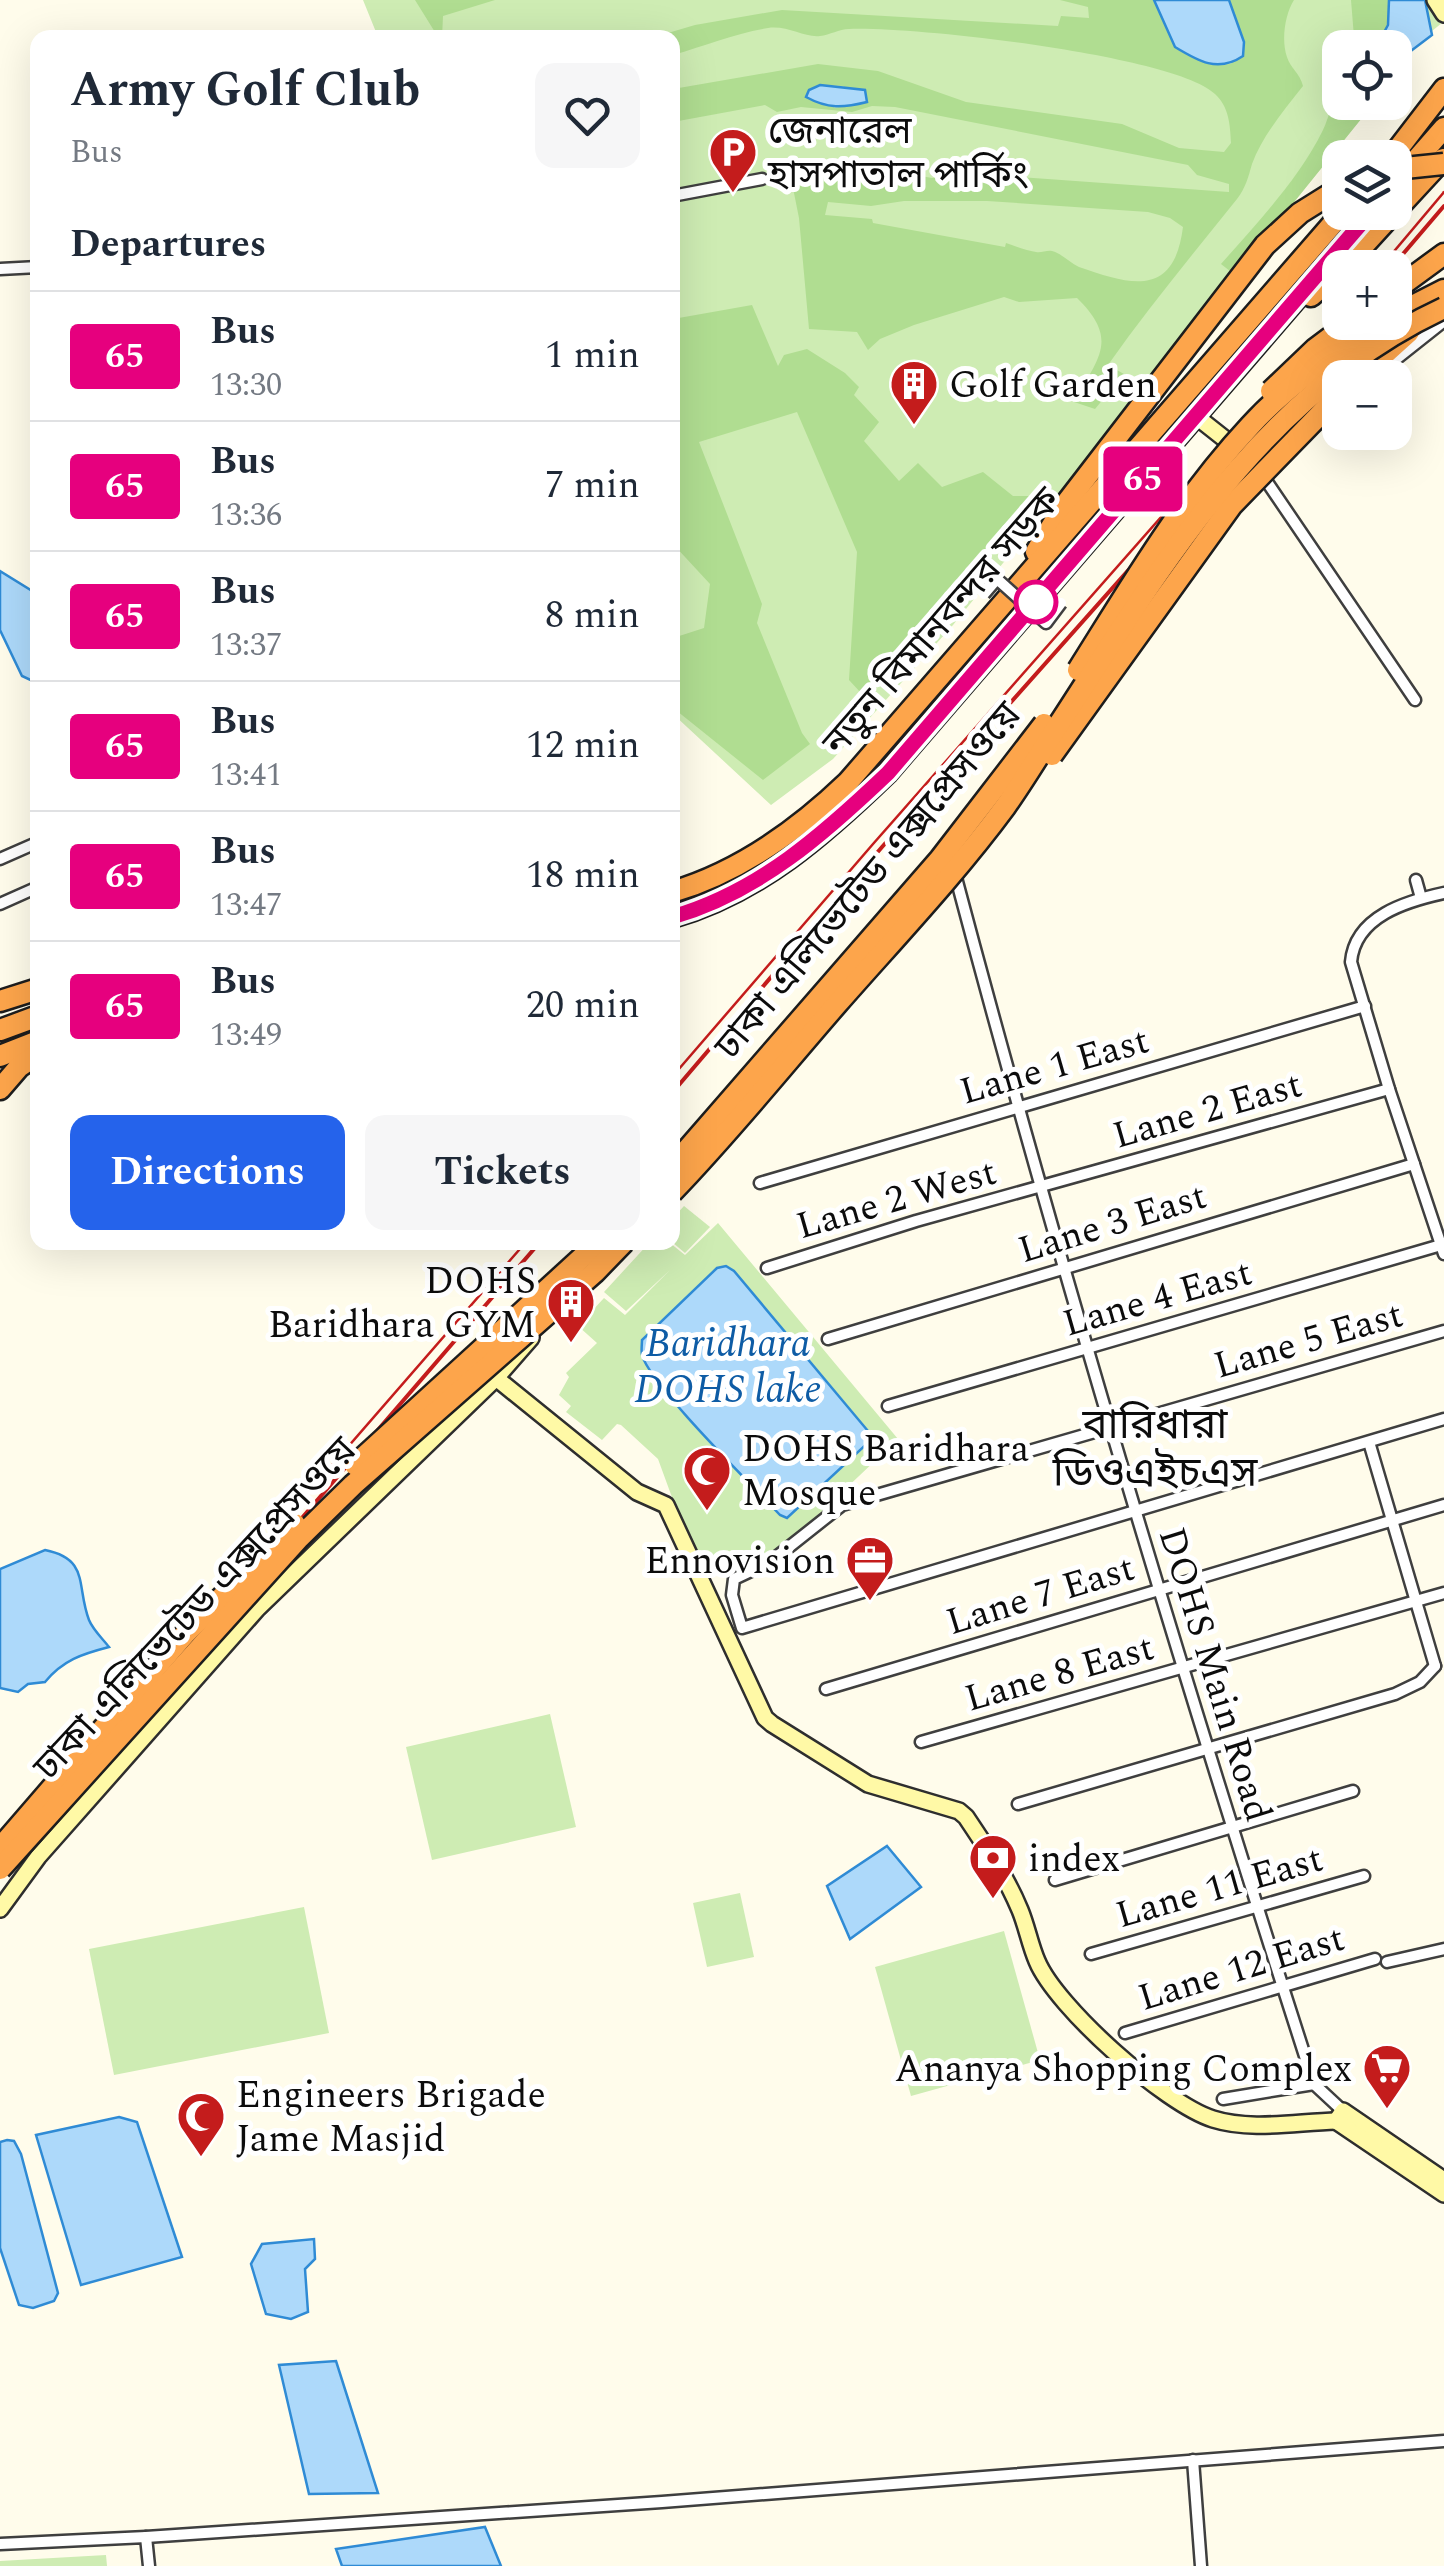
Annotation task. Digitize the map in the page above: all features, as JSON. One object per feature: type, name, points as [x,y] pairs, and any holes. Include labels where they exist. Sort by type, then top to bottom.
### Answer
[{"type":"highway","points":[[1405,140],[1444,89]]},
{"type":"highway","points":[[1412,165],[1444,128]]},
{"type":"highway","points":[[1412,166],[1444,160]]},
{"type":"highway","points":[[1412,193],[1444,160]]},
{"type":"highway","points":[[1018,588],[1064,506],[1281,228],[1322,197]]},
{"type":"highway","name":"নতুন বিমানবন্দর সড়ক","points":[[680,889],[746,860],[817,811],[848,782],[1327,230]]},
{"type":"highway","name":"নতুন বিমানবন্দর সড়ক","points":[[680,914],[757,882],[888,773],[1356,230]]},
{"type":"highway","points":[[1359,250],[1378,230]]},
{"type":"highway","points":[[1412,278],[1444,254]]},
{"type":"highway","points":[[1272,327],[1322,286]]},
{"type":"highway","points":[[1412,306],[1444,290]]},
{"type":"highway","points":[[1377,360],[1444,300]]},
{"type":"highway","name":"ঢাকা এলিভেটেড এক্সপ্রেসওয়ে","points":[[680,1183],[953,871],[1005,806],[1132,612],[1225,481],[1267,434],[1338,372],[1412,322],[1444,308]]},
{"type":"highway","points":[[1252,423],[1276,385],[1327,340]]},
{"type":"highway","name":"ঢাকা এলিভেটেড এক্সপ্রেসওয়ে","points":[[680,1158],[940,859],[1041,729],[1184,505],[1252,423],[1320,365],[1357,340]]},
{"type":"highway","points":[[1005,806],[1022,794],[1094,702],[1232,505],[1322,412]]},
{"type":"highway","points":[[0,1001],[30,992]]},
{"type":"highway","points":[[0,1030],[30,1019]]},
{"type":"highway","points":[[0,1056],[30,1044]]},
{"type":"highway","points":[[0,1089],[30,1061]]},
{"type":"highway","name":"ঢাকা এলিভেটেড এক্সপ্রেসওয়ে","points":[[0,1848],[224,1595],[328,1490],[590,1250]]},
{"type":"highway","name":"ঢাকা এলিভেটেড এক্সপ্রেসওয়ে","points":[[0,1869],[299,1538],[595,1272],[614,1250]]},
{"type":"street","points":[[1435,0],[1444,14]]},
{"type":"street","points":[[680,195],[762,180]]},
{"type":"street","points":[[0,269],[30,267]]},
{"type":"street","points":[[1395,360],[1444,321]]},
{"type":"street","points":[[1197,417],[1237,448],[1265,478],[1415,700]]},
{"type":"street","points":[[680,1175],[955,874],[1097,684],[1265,478],[1322,421]]},
{"type":"street","points":[[984,594],[997,579],[1046,623],[1062,603]]},
{"type":"street","points":[[0,860],[30,846]]},
{"type":"street","name":"DOHS Main Road","points":[[955,874],[1062,1267],[1230,1828],[1314,2084]]},
{"type":"street","points":[[1416,880],[1421,898]]},
{"type":"street","points":[[0,904],[30,891]]},
{"type":"street","points":[[1443,1250],[1352,962],[1357,941],[1388,910],[1444,893]]},
{"type":"street","name":"Lane 1 East","points":[[760,1183],[1365,1006]]},
{"type":"street","name":"Lane 2 East","points":[[1042,1186],[1389,1088]]},
{"type":"street","name":"Lane 3 East","points":[[828,1339],[1414,1164]]},
{"type":"street","name":"Lane 2 West","points":[[767,1268],[916,1220],[1042,1186]]},
{"type":"street","points":[[0,1910],[38,1857],[258,1608],[496,1378],[614,1250]]},
{"type":"street","name":"Lane 4 East","points":[[888,1406],[1443,1250]]},
{"type":"street","name":"Lane 5 East","points":[[1135,1511],[742,1628],[732,1595],[734,1579],[770,1562],[842,1505],[1444,1332]]},
{"type":"street","points":[[496,1378],[637,1492],[666,1505],[772,1724],[868,1784],[959,1811],[966,1817],[1002,1871],[1032,1939],[1037,1962],[1060,1996],[1150,2081],[1211,2118],[1244,2125],[1339,2116],[1444,2180]]},
{"type":"street","points":[[1135,1511],[1444,1419]]},
{"type":"street","points":[[1018,1804],[1394,1694],[1420,1682],[1440,1665],[1416,1602],[1369,1442]]},
{"type":"street","name":"Lane 7 East","points":[[826,1689],[1444,1505]]},
{"type":"street","name":"Lane 8 East","points":[[921,1742],[1444,1593]]},
{"type":"street","points":[[1055,1880],[1353,1791]]},
{"type":"street","name":"Lane 11 East","points":[[1091,1954],[1364,1876]]},
{"type":"street","name":"Lane 12 East","points":[[1125,2034],[1381,1960],[1444,1949]]},
{"type":"street","points":[[1223,2099],[1314,2084],[1339,2116],[1444,2194]]},
{"type":"street","points":[[0,2544],[146,2537],[1444,2441]]},
{"type":"street","points":[[1193,2460],[1201,2566]]},
{"type":"street","points":[[146,2537],[148,2566]]},
{"type":"green space","points":[[363,0],[1434,0],[1442,23],[1412,48],[1412,30],[1322,30],[1322,120],[1360,120],[1344,140],[1322,140],[1322,167],[953,625],[833,759],[771,805],[680,720],[680,30],[375,30]]},
{"type":"green space","points":[[415,0],[495,0],[443,16],[442,30],[434,30]]},
{"type":"green space","points":[[1060,0],[1154,0],[1175,47],[1213,65],[1231,64],[1244,42],[1229,0],[1294,0],[1286,20],[1284,43],[1288,61],[1303,86],[1262,143],[1240,195],[1108,365],[1124,374],[1095,409],[1074,402],[1101,349],[1098,326],[1077,298],[1019,302],[1004,297],[914,325],[880,339],[868,350],[857,332],[809,329],[799,218],[790,173],[807,166],[820,174],[899,172],[932,178],[962,173],[1229,192],[1229,184],[1197,175],[1188,165],[895,107],[872,106],[852,112],[801,107],[777,112],[765,105],[680,121],[680,88],[818,64],[878,71],[966,102],[1122,124],[1179,148],[1224,152],[1231,143],[1229,123],[1215,94],[1190,80],[1149,67],[1040,46],[881,29],[849,29],[814,36],[768,28],[680,53],[678,30],[782,10],[1058,26],[1061,16],[1089,18],[1088,7]],"holes":[[[820,85],[843,86],[866,102],[835,108],[809,90]],[[904,201],[987,201],[1148,212],[1170,218],[1183,227],[1171,265],[1160,275],[1133,281],[1079,267],[1052,251],[1032,251],[1006,243],[1005,247],[873,223],[872,219],[825,215],[828,202],[871,206]]]},
{"type":"green space","points":[[1351,0],[1388,0],[1385,30],[1353,30]]},
{"type":"green space","points":[[1327,120],[1360,120],[1344,140],[1322,140],[1322,167],[1235,275],[1221,264],[1302,166]]},
{"type":"green space","points":[[752,305],[778,366],[784,355],[807,349],[845,373],[859,387],[854,395],[879,422],[864,441],[899,481],[918,463],[942,487],[983,472],[1013,496],[1031,496],[861,693],[849,680],[857,552],[797,412],[699,442],[762,604],[757,623],[810,744],[763,780],[680,713],[680,636],[704,628],[710,584],[680,552],[680,318]]},
{"type":"green space","points":[[684,1206],[710,1227],[685,1253],[680,1249],[680,1210]]},
{"type":"green space","points":[[718,1223],[898,1439],[780,1551],[696,1563],[658,1459],[621,1425],[617,1424],[602,1440],[566,1412],[571,1406],[559,1395],[569,1377],[566,1373],[597,1343],[578,1326],[604,1298],[625,1315],[670,1270],[626,1311],[604,1292],[643,1250],[679,1250],[685,1255]]},
{"type":"green space","points":[[550,1714],[576,1827],[432,1860],[406,1747]]},
{"type":"green space","points":[[740,1893],[754,1957],[707,1967],[693,1903]]},
{"type":"green space","points":[[304,1907],[329,2033],[114,2075],[89,1949]]},
{"type":"green space","points":[[1004,1931],[1040,2060],[911,2096],[875,1967]]},
{"type":"green space","points":[[106,2555],[107,2566],[0,2566],[0,2561]]},
{"type":"water","points":[[1154,0],[1229,0],[1244,42],[1243,56],[1217,64],[1175,47]]},
{"type":"water","points":[[1389,0],[1425,0],[1432,35],[1412,50],[1412,30],[1385,30]]},
{"type":"water","points":[[820,85],[865,90],[867,102],[836,106],[806,97],[809,90]]},
{"type":"water","points":[[0,571],[30,590],[30,680],[22,676],[0,630]]},
{"type":"water","name":"Baridhara DOHS lake","points":[[726,1266],[868,1431],[871,1440],[787,1518],[682,1411],[642,1355],[642,1340],[717,1268]]},
{"type":"water","points":[[45,1550],[59,1554],[75,1567],[89,1620],[109,1647],[74,1659],[45,1682],[28,1684],[18,1692],[0,1688],[0,1569]]},
{"type":"water","points":[[887,1846],[921,1887],[850,1939],[827,1886]]},
{"type":"water","points":[[119,2117],[137,2122],[182,2257],[81,2285],[36,2135]]},
{"type":"water","points":[[14,2141],[21,2154],[58,2293],[54,2301],[33,2308],[19,2305],[0,2248],[0,2142]]},
{"type":"water","points":[[314,2239],[315,2259],[305,2269],[308,2312],[291,2319],[266,2314],[251,2264],[262,2244]]},
{"type":"water","points":[[336,2361],[378,2493],[309,2494],[279,2365]]},
{"type":"water","points":[[485,2527],[501,2566],[342,2566],[336,2549]]},
{"type":"tram line","points":[[1395,250],[1444,192]]},
{"type":"tram line","points":[[680,1068],[1322,334]]},
{"type":"tram line","points":[[0,1854],[147,1678],[519,1250]]},
{"type":"railway","points":[[1406,250],[1444,206]]},
{"type":"railway","points":[[680,1084],[882,847],[1329,340]]},
{"type":"railway","points":[[0,1868],[533,1250]]},
{"type":"bus line","name":"65","points":[[680,914],[757,882],[820,835],[888,773],[1356,230]]},
{"type":"place","name":"জেনারেল হাসপাতাল পার্কিং","points":[[733,194]]},
{"type":"place","name":"Golf Garden","points":[[914,426]]},
{"type":"place","name":"DOHS Baridhara GYM","points":[[571,1344]]},
{"type":"place","name":"DOHS Baridhara Mosque","points":[[707,1512]]},
{"type":"place","name":"Ennovision","points":[[870,1602]]},
{"type":"place","name":"index","points":[[993,1900]]},
{"type":"place","name":"Ananya Shopping Complex","points":[[1387,2110]]},
{"type":"place","name":"Engineers Brigade Jame Masjid","points":[[201,2158]]},
{"type":"district","name":"বারিধারা ডিওএইচএস","points":[[1155,1447]]}]
